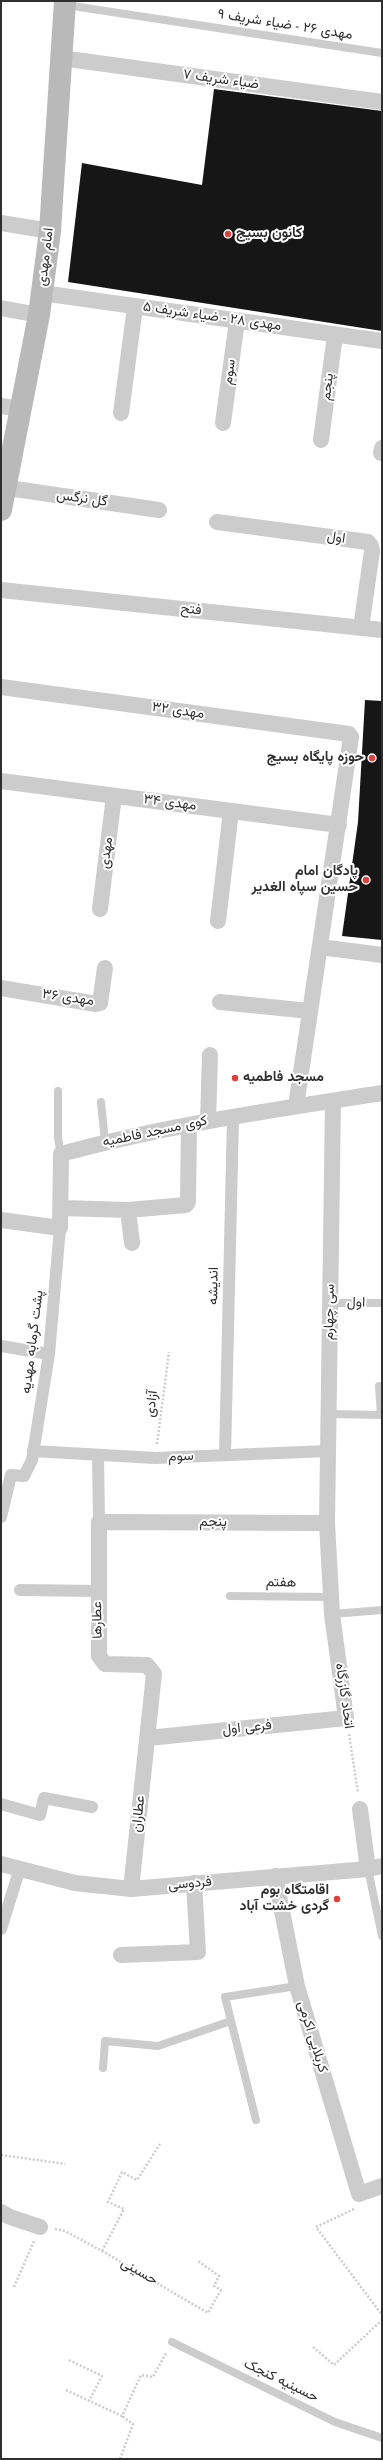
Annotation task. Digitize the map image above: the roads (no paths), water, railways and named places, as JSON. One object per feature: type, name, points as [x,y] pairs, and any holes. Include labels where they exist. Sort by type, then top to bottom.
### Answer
[{"type":"main road","name":"امام مهدی","points":[[1,510],[11,407],[39,315],[50,232],[65,3]]},
{"type":"street","name":"ضیاء شریف ۷","points":[[61,58],[382,102]]},
{"type":"street","points":[[1,223],[50,232]]},
{"type":"street","name":"مهدی ۲۸ - ضیاء شریف ۵","points":[[42,293],[382,341]]},
{"type":"street","points":[[121,413],[135,306]]},
{"type":"street","points":[[1,308],[39,315]]},
{"type":"street","name":"سوم","points":[[223,423],[237,321]]},
{"type":"street","name":"پنجم","points":[[321,440],[335,335]]},
{"type":"street","name":"گل نرگس","points":[[3,487],[159,510]]},
{"type":"street","name":"اول","points":[[217,522],[368,542],[372,551],[361,628]]},
{"type":"street","name":"فتح","points":[[1,590],[382,630]]},
{"type":"street","name":"مهدی ۳۲","points":[[1,687],[349,734],[352,740],[339,825]]},
{"type":"street","name":"مهدی ۳۴","points":[[1,781],[339,825]]},
{"type":"street","name":"مهدی","points":[[100,909],[114,796]]},
{"type":"street","points":[[218,921],[231,811]]},
{"type":"street","points":[[296,1106],[339,825]]},
{"type":"street","points":[[320,947],[382,955]]},
{"type":"street","name":"مهدی ۳۶","points":[[1,988],[96,1004],[100,1003],[105,968]]},
{"type":"street","points":[[220,1002],[310,1011]]},
{"type":"street","points":[[208,1121],[210,1055]]},
{"type":"street","name":"کوی مسجد فاطمیه","points":[[61,1154],[105,1142],[208,1121],[382,1093]]},
{"type":"street","name":"سی چهارم","points":[[327,1523],[333,1101]]},
{"type":"street","name":"اندیشه","points":[[225,1455],[233,1118]]},
{"type":"street","points":[[62,1208],[128,1210],[183,1206],[188,1202],[189,1125]]},
{"type":"street","points":[[1,1220],[60,1228],[62,1208],[61,1154]]},
{"type":"street","points":[[128,1210],[132,1243]]},
{"type":"street","name":"پشت گرمابه مهدیه","points":[[32,1455],[49,1354],[60,1228]]},
{"type":"street","points":[[1,1346],[49,1354]]},
{"type":"street","name":"سوم","points":[[32,1455],[98,1455],[155,1458],[328,1451]]},
{"type":"street","points":[[1,1517],[4,1491],[11,1475],[24,1476],[32,1455]]},
{"type":"street","name":"عطارها","points":[[98,1455],[100,1522],[98,1591],[99,1656],[101,1661],[105,1664],[147,1665],[154,1674],[148,1738]]},
{"type":"street","name":"پنجم","points":[[100,1522],[327,1523]]},
{"type":"street","name":"اتحاد گازرگاه","points":[[327,1523],[332,1614],[346,1718]]},
{"type":"street","points":[[20,1590],[98,1591]]},
{"type":"street","name":"فرعی اول","points":[[148,1738],[346,1718]]},
{"type":"street","name":"عطاران","points":[[131,1889],[148,1738]]},
{"type":"street","points":[[1,1804],[40,1815],[44,1798],[92,1807]]},
{"type":"street","points":[[360,1809],[375,1867]]},
{"type":"street","name":"فردوسی","points":[[1,1864],[75,1883],[131,1889],[375,1867]]},
{"type":"street","points":[[1,1929],[20,1868]]},
{"type":"street","name":"کربلایی اکرمی","points":[[275,1876],[297,1986],[359,2194],[382,2186]]},
{"type":"street","points":[[121,1955],[198,1952],[194,1884]]},
{"type":"street","points":[[1,2212],[10,2217],[40,2227]]},
{"type":"lane","name":"مهدی ۲۶ - ضیاء شریف ۹","points":[[65,3],[382,53]]},
{"type":"lane","points":[[58,1091],[58,1138],[61,1154]]},
{"type":"lane","points":[[101,1102],[105,1142]]},
{"type":"lane","name":"اول","points":[[330,1303],[382,1303]]},
{"type":"lane","points":[[328,1414],[381,1414],[379,1386]]},
{"type":"lane","name":"هفتم","points":[[230,1596],[331,1597]]},
{"type":"lane","points":[[332,1614],[382,1610]]},
{"type":"lane","points":[[375,1867],[382,1936]]},
{"type":"lane","points":[[256,2120],[225,1997],[297,1986]]},
{"type":"lane","points":[[103,2068],[105,2041],[158,2046],[231,2021]]},
{"type":"lane","name":"حسینیه کنجک","points":[[172,2342],[334,2422],[382,2438]]},
{"type":"place","name":"کانون بسیج","points":[[228,234]]},
{"type":"place","name":"حوزه پایگاه بسیج","points":[[372,758]]},
{"type":"place","name":"پادگان امام حسین سپاه الغدیر","points":[[366,880]]},
{"type":"place","name":"مسجد فاطمیه","points":[[235,1078]]},
{"type":"place","name":"اقامتگاه بوم گردی خشت آباد","points":[[337,1899]]}]
